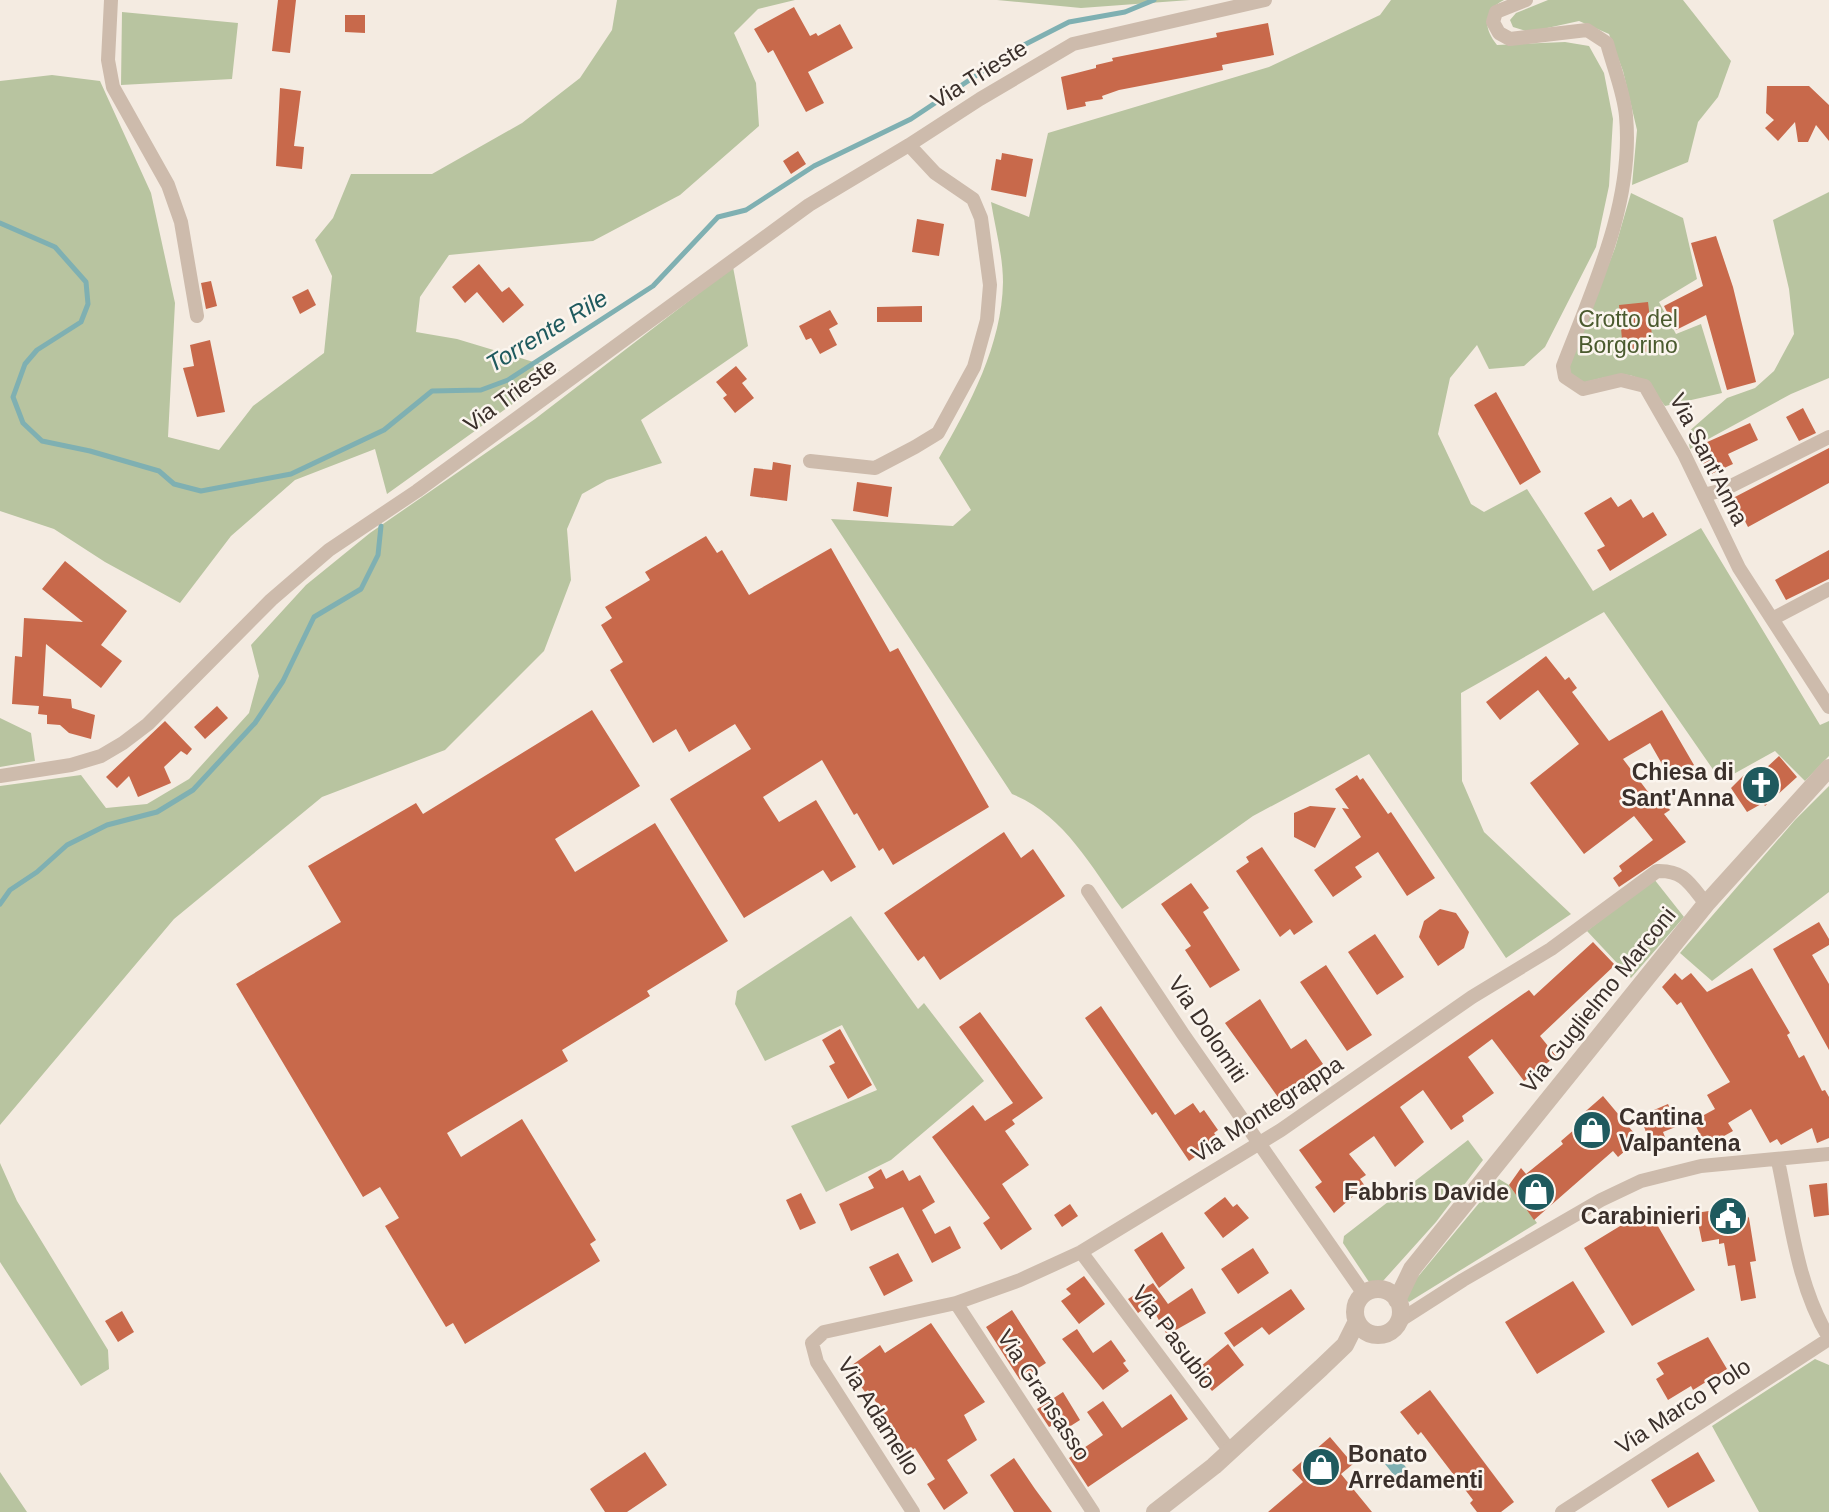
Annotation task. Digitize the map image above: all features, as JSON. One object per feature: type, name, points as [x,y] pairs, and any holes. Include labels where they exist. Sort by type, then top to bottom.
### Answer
[{"type":"street","points":[[111,0],[108,60],[113,87],[168,185],[181,222],[197,316]]},
{"type":"street","name":"Via Trieste","points":[[0,776],[71,765],[101,756],[123,743],[148,724],[271,600],[329,550],[417,491],[809,205],[980,99],[1073,44],[1265,0]]},
{"type":"street","name":"Via Sant'Anna","points":[[1526,0],[1496,12],[1493,22],[1499,33],[1510,39],[1587,30],[1607,43],[1626,114],[1626,163],[1608,248],[1563,366],[1565,377],[1583,389],[1621,380],[1645,386],[1668,423],[1738,568],[1829,707]]},
{"type":"street","points":[[810,461],[875,468],[915,447],[938,433],[974,367],[987,320],[990,285],[981,218],[973,199],[935,173],[909,145]]},
{"type":"street","points":[[1704,495],[1723,490],[1829,438]]},
{"type":"street","points":[[1772,619],[1829,589]]},
{"type":"street","name":"Via Guglielmo Marconi","points":[[1398,1308],[1412,1269],[1706,904],[1829,768]]},
{"type":"street","name":"Via Montegrappa","points":[[812,1343],[824,1332],[956,1303],[1020,1280],[1081,1252],[1260,1144],[1472,997],[1551,949],[1657,871],[1673,870],[1684,877],[1706,904]]},
{"type":"street","name":"Via Dolomiti","points":[[1088,891],[1260,1144],[1371,1291]]},
{"type":"street","points":[[1398,1308],[1422,1304],[1601,1200],[1641,1181],[1701,1166],[1778,1161],[1829,1154]]},
{"type":"street","points":[[1778,1161],[1803,1280],[1812,1310],[1829,1339]]},
{"type":"street","name":"Via Pasubio","points":[[1081,1252],[1230,1451]]},
{"type":"street","name":"Via Guglielmo Marconi","points":[[1371,1291],[1412,1269]]},
{"type":"street","points":[[1155,1512],[1230,1451],[1345,1345],[1371,1333],[1389,1332],[1398,1308],[1392,1294],[1371,1291],[1356,1306],[1357,1321],[1345,1345]]},
{"type":"street","name":"Via Gransasso","points":[[956,1303],[1093,1512]]},
{"type":"street","points":[[1357,1321],[1371,1333]]},
{"type":"street","name":"Via Marco Polo","points":[[1562,1512],[1829,1339]]},
{"type":"street","name":"Via Adamello","points":[[812,1343],[817,1362],[913,1512]]},
{"type":"green space","points":[[617,0],[795,0],[758,9],[734,33],[756,83],[759,126],[680,195],[593,241],[449,255],[420,297],[416,332],[457,339],[560,370],[387,494],[375,449],[295,480],[231,536],[180,603],[105,562],[54,529],[0,511],[0,81],[52,75],[100,81],[151,193],[175,303],[168,437],[219,450],[253,406],[324,353],[332,276],[315,240],[333,218],[351,174],[432,174],[522,123],[580,78],[612,30]]},
{"type":"green space","points":[[997,0],[1190,0],[1081,8]]},
{"type":"green space","points":[[1391,0],[1504,0],[1492,9],[1487,20],[1489,32],[1497,45],[1565,42],[1589,46],[1604,73],[1613,119],[1609,186],[1596,247],[1545,347],[1524,366],[1489,369],[1477,345],[1450,378],[1438,434],[1471,504],[1484,512],[1527,489],[1593,591],[1701,528],[1820,725],[1829,721],[1829,756],[1805,781],[1775,751],[1721,781],[1604,612],[1461,693],[1462,781],[1484,832],[1571,914],[1506,958],[1369,754],[1253,816],[1122,909],[1075,843],[1061,828],[1046,814],[1012,794],[831,519],[953,526],[971,510],[939,458],[973,395],[997,328],[1003,272],[991,202],[1029,217],[1048,133],[1269,67],[1380,15]]},
{"type":"green space","points":[[1548,0],[1683,0],[1731,61],[1718,97],[1698,122],[1688,162],[1632,185],[1637,130],[1623,71],[1609,34],[1579,21],[1529,32],[1513,27],[1510,20],[1516,13]]},
{"type":"green space","points":[[122,12],[238,23],[232,79],[121,85]]},
{"type":"green space","points":[[1829,192],[1829,378],[1791,394],[1690,449],[1687,433],[1727,398],[1755,388],[1774,371],[1794,334],[1789,289],[1773,220]]},
{"type":"green space","name":"Crotto del Borgorino","points":[[1631,193],[1683,218],[1697,279],[1659,302],[1676,334],[1701,324],[1722,393],[1665,406],[1646,384],[1630,375],[1610,376],[1582,383],[1569,374],[1568,368],[1615,248]]},
{"type":"green space","points":[[733,267],[748,346],[641,420],[662,463],[607,480],[582,494],[567,529],[571,580],[544,651],[445,750],[322,797],[174,919],[0,1125],[0,786],[81,775],[106,808],[147,804],[189,779],[249,713],[259,676],[251,645],[306,585],[370,533],[535,419]]},
{"type":"green space","points":[[0,718],[31,733],[35,761],[0,767]]},
{"type":"green space","points":[[1829,786],[1829,892],[1712,981],[1680,953],[1795,820]]},
{"type":"green space","points":[[1654,879],[1684,917],[1631,978],[1587,931]]},
{"type":"green space","points":[[851,916],[918,1009],[924,1003],[984,1081],[891,1160],[826,1192],[791,1126],[877,1090],[842,1025],[765,1061],[735,1004],[737,991]]},
{"type":"green space","points":[[1468,1140],[1483,1160],[1436,1222],[1383,1281],[1371,1285],[1343,1243],[1344,1236]]},
{"type":"green space","points":[[0,1163],[17,1201],[108,1350],[109,1369],[81,1386],[0,1262]]},
{"type":"green space","points":[[1499,1179],[1509,1185],[1537,1223],[1409,1302],[1402,1296]]},
{"type":"green space","points":[[1815,1359],[1829,1365],[1829,1512],[1759,1512],[1712,1426]]},
{"type":"green space","points":[[0,1472],[27,1512],[0,1512]]},
{"type":"water","points":[[1396,1455],[1409,1471],[1405,1480],[1398,1480],[1385,1464]]},
{"type":"building","points":[[278,0],[296,0],[290,53],[272,51]]},
{"type":"building","points":[[794,7],[810,36],[816,33],[818,36],[840,24],[853,48],[808,72],[824,103],[806,112],[773,50],[768,53],[754,29]]},
{"type":"building","points":[[345,15],[365,15],[365,33],[345,32]]},
{"type":"building","points":[[1268,23],[1274,55],[1222,65],[1223,70],[1119,90],[1102,96],[1103,99],[1085,102],[1086,106],[1067,110],[1061,77],[1096,68],[1096,65],[1113,61],[1112,58],[1217,37],[1216,33]]},
{"type":"building","points":[[1767,86],[1809,86],[1829,105],[1829,141],[1816,125],[1808,142],[1798,142],[1795,122],[1778,141],[1765,128],[1774,120],[1766,113]]},
{"type":"building","points":[[280,88],[301,91],[294,146],[304,147],[302,169],[276,166]]},
{"type":"building","points":[[798,151],[806,164],[791,174],[783,161]]},
{"type":"building","points":[[1002,153],[1033,159],[1026,197],[991,190],[996,159],[1001,160]]},
{"type":"building","points":[[917,219],[944,224],[939,256],[912,252]]},
{"type":"building","points":[[1716,236],[1733,287],[1756,382],[1727,390],[1706,315],[1676,330],[1664,306],[1703,286],[1691,243]]},
{"type":"building","points":[[479,264],[502,292],[509,287],[524,305],[503,323],[477,292],[465,303],[452,287]]},
{"type":"building","points":[[211,281],[217,306],[206,309],[201,283]]},
{"type":"building","points":[[308,289],[316,305],[300,314],[292,297]]},
{"type":"building","name":"Crotto del Borgorino","points":[[1648,302],[1654,352],[1623,351],[1619,305]]},
{"type":"building","points":[[922,306],[922,322],[877,322],[877,307]]},
{"type":"building","points":[[830,310],[838,324],[829,329],[837,345],[820,354],[811,338],[806,340],[799,326]]},
{"type":"building","points":[[210,340],[225,412],[197,417],[183,368],[194,366],[190,345]]},
{"type":"building","points":[[736,366],[747,379],[742,383],[754,398],[735,413],[723,398],[727,395],[716,382]]},
{"type":"building","points":[[1496,392],[1541,472],[1520,485],[1474,405]]},
{"type":"building","points":[[1803,408],[1816,433],[1799,441],[1786,417]]},
{"type":"building","points":[[1750,423],[1758,440],[1728,454],[1733,464],[1709,475],[1696,447]]},
{"type":"building","points":[[1829,448],[1829,483],[1748,527],[1733,498]]},
{"type":"building","points":[[773,462],[791,465],[787,501],[750,496],[754,468],[772,470]]},
{"type":"building","points":[[857,482],[892,487],[888,517],[853,511]]},
{"type":"building","points":[[1611,497],[1618,507],[1631,499],[1643,518],[1653,512],[1667,535],[1610,571],[1597,550],[1605,546],[1584,513]]},
{"type":"building","points":[[706,536],[717,553],[722,550],[749,595],[831,548],[890,652],[898,648],[989,807],[893,865],[883,848],[879,851],[857,813],[854,815],[822,760],[763,797],[779,822],[816,800],[856,867],[831,882],[823,870],[744,918],[670,799],[751,749],[735,724],[689,752],[676,729],[653,743],[610,670],[623,662],[601,625],[612,618],[605,607],[650,580],[645,572]]},
{"type":"building","points":[[1829,550],[1829,579],[1786,600],[1775,580]]},
{"type":"building","points":[[65,561],[127,611],[101,645],[122,661],[101,688],[46,644],[43,696],[71,699],[72,708],[95,715],[91,739],[69,733],[60,725],[47,724],[47,715],[38,714],[39,706],[12,704],[15,656],[22,657],[24,618],[83,622],[42,589]]},
{"type":"building","points":[[1546,656],[1565,680],[1569,677],[1577,688],[1572,692],[1609,741],[1662,710],[1694,765],[1670,778],[1650,743],[1623,759],[1655,801],[1660,797],[1670,810],[1664,814],[1686,842],[1619,887],[1613,878],[1622,871],[1619,866],[1653,840],[1634,816],[1584,854],[1530,783],[1579,744],[1538,690],[1500,720],[1486,702]]},
{"type":"building","points":[[217,706],[228,718],[205,739],[194,727]]},
{"type":"building","points":[[592,710],[640,786],[555,839],[575,872],[655,823],[728,941],[647,991],[650,996],[562,1050],[568,1061],[447,1133],[461,1157],[522,1119],[596,1240],[590,1244],[600,1261],[465,1344],[453,1323],[446,1327],[385,1226],[399,1218],[380,1187],[363,1197],[236,984],[341,922],[308,866],[416,803],[423,814]]},
{"type":"building","points":[[165,721],[192,749],[187,755],[181,751],[164,767],[171,783],[138,797],[129,776],[117,788],[106,777]]},
{"type":"building","name":"Chiesa di Sant'Anna","points":[[1779,756],[1797,777],[1765,806],[1763,803],[1747,812],[1731,788],[1744,775],[1751,782]]},
{"type":"building","points":[[1357,775],[1360,780],[1363,778],[1388,814],[1391,812],[1435,878],[1407,896],[1378,852],[1355,867],[1362,877],[1333,897],[1314,870],[1361,837],[1342,808],[1349,809],[1335,789]]},
{"type":"building","points":[[1310,806],[1336,808],[1315,848],[1294,837],[1294,813]]},
{"type":"building","points":[[1004,832],[1021,858],[1033,849],[1065,896],[940,980],[924,956],[918,961],[884,913]]},
{"type":"building","points":[[1262,847],[1313,922],[1294,935],[1290,929],[1280,937],[1236,871],[1249,862],[1246,857]]},
{"type":"building","points":[[1191,883],[1209,908],[1203,912],[1240,970],[1210,988],[1185,950],[1191,946],[1161,904]]},
{"type":"building","points":[[1440,909],[1456,913],[1469,932],[1464,948],[1438,966],[1419,937],[1424,921]]},
{"type":"building","points":[[1819,922],[1829,939],[1829,945],[1812,955],[1829,984],[1829,1050],[1773,949]]},
{"type":"building","points":[[1375,934],[1404,977],[1377,995],[1348,952]]},
{"type":"building","points":[[1593,942],[1615,965],[1540,1036],[1556,1056],[1524,1081],[1492,1039],[1468,1057],[1494,1093],[1462,1116],[1464,1121],[1451,1130],[1423,1090],[1400,1107],[1424,1142],[1395,1167],[1374,1136],[1349,1154],[1366,1175],[1360,1179],[1365,1186],[1334,1213],[1315,1187],[1322,1182],[1299,1150],[1529,990],[1534,996]]},
{"type":"building","points":[[1326,965],[1372,1035],[1347,1051],[1300,982]]},
{"type":"building","points":[[1752,968],[1790,1033],[1787,1035],[1799,1058],[1804,1055],[1822,1091],[1825,1090],[1829,1097],[1829,1138],[1817,1143],[1812,1128],[1781,1145],[1777,1139],[1770,1143],[1751,1109],[1728,1123],[1733,1131],[1706,1146],[1693,1121],[1715,1109],[1707,1095],[1730,1082],[1681,1002],[1677,1005],[1662,987],[1675,973],[1682,980],[1691,973],[1707,992]]},
{"type":"building","points":[[1260,999],[1291,1049],[1306,1039],[1323,1064],[1305,1076],[1308,1080],[1280,1100],[1225,1023]]},
{"type":"building","points":[[1101,1006],[1175,1115],[1193,1103],[1200,1113],[1204,1110],[1218,1130],[1214,1133],[1219,1140],[1189,1161],[1156,1112],[1152,1115],[1085,1018]]},
{"type":"building","points":[[980,1012],[1043,1098],[1012,1120],[1015,1124],[1005,1131],[1029,1165],[1002,1184],[1032,1229],[1001,1250],[983,1223],[990,1218],[932,1137],[973,1105],[985,1121],[1013,1103],[959,1027]]},
{"type":"building","points":[[840,1029],[872,1085],[848,1099],[829,1066],[835,1063],[822,1040]]},
{"type":"building","points":[[1603,1096],[1639,1139],[1618,1157],[1613,1151],[1534,1220],[1509,1185],[1521,1168],[1526,1174],[1563,1144],[1561,1141],[1583,1122],[1579,1117]]},
{"type":"building","points":[[1668,1104],[1678,1126],[1663,1132],[1667,1142],[1652,1148],[1640,1116]]},
{"type":"building","points":[[881,1169],[886,1179],[903,1170],[909,1181],[920,1175],[935,1202],[922,1210],[935,1234],[950,1226],[961,1248],[932,1263],[903,1207],[851,1231],[839,1204],[874,1188],[868,1177]]},
{"type":"building","points":[[1827,1183],[1829,1215],[1814,1217],[1809,1185]]},
{"type":"building","points":[[801,1193],[816,1223],[800,1230],[786,1200]]},
{"type":"building","points":[[1225,1197],[1233,1207],[1237,1204],[1249,1218],[1223,1238],[1204,1213]]},
{"type":"building","points":[[1070,1204],[1078,1216],[1062,1227],[1054,1215]]},
{"type":"building","points":[[1734,1207],[1743,1210],[1749,1218],[1756,1261],[1750,1262],[1756,1298],[1741,1301],[1735,1265],[1728,1266],[1724,1243],[1719,1244],[1719,1239],[1702,1242],[1696,1213]]},
{"type":"building","points":[[1648,1209],[1695,1290],[1632,1326],[1584,1248]]},
{"type":"building","points":[[1162,1232],[1185,1268],[1159,1288],[1134,1250]]},
{"type":"building","points":[[1253,1248],[1269,1273],[1238,1294],[1221,1269]]},
{"type":"building","points":[[898,1253],[913,1281],[884,1296],[869,1267]]},
{"type":"building","points":[[1084,1276],[1105,1304],[1079,1324],[1061,1301],[1071,1294],[1066,1289]]},
{"type":"building","points":[[1573,1281],[1605,1332],[1537,1374],[1505,1322]]},
{"type":"building","points":[[1153,1283],[1168,1304],[1192,1288],[1206,1313],[1167,1335],[1150,1304],[1138,1313],[1128,1299]]},
{"type":"building","points":[[1291,1289],[1305,1309],[1269,1335],[1262,1327],[1234,1347],[1224,1333]]},
{"type":"building","points":[[1012,1310],[1046,1363],[1020,1380],[986,1327]]},
{"type":"building","points":[[122,1311],[134,1332],[118,1342],[105,1321]]},
{"type":"building","points":[[931,1323],[985,1402],[964,1415],[977,1440],[947,1460],[968,1493],[944,1510],[927,1484],[935,1479],[915,1448],[909,1452],[868,1390],[865,1392],[848,1368],[880,1345],[885,1353]]},
{"type":"building","points":[[1077,1329],[1093,1353],[1111,1340],[1126,1361],[1123,1363],[1129,1371],[1103,1390],[1062,1339]]},
{"type":"building","points":[[1708,1337],[1727,1369],[1693,1390],[1691,1386],[1668,1400],[1656,1379],[1664,1374],[1657,1363]]},
{"type":"building","points":[[1228,1344],[1244,1365],[1212,1391],[1195,1371]]},
{"type":"building","points":[[1430,1390],[1514,1502],[1501,1512],[1477,1512],[1470,1503],[1473,1500],[1421,1432],[1418,1435],[1400,1412]]},
{"type":"building","points":[[1063,1392],[1080,1420],[1058,1434],[1053,1425],[1049,1427],[1037,1409]]},
{"type":"building","points":[[1171,1394],[1188,1419],[1088,1487],[1069,1458],[1103,1435],[1087,1412],[1103,1401],[1122,1428]]},
{"type":"building","points":[[1330,1437],[1353,1464],[1341,1474],[1372,1512],[1268,1512],[1303,1482],[1292,1470]]},
{"type":"building","points":[[645,1452],[667,1485],[627,1512],[605,1512],[590,1489]]},
{"type":"building","points":[[1698,1452],[1715,1481],[1668,1508],[1651,1480]]},
{"type":"building","points":[[1014,1458],[1052,1512],[1014,1512],[990,1475]]},
{"type":"waterway","name":"Torrente Rile","points":[[0,223],[55,247],[86,282],[88,304],[81,322],[37,350],[25,364],[13,397],[23,423],[42,441],[90,451],[159,471],[174,484],[201,491],[291,474],[384,430],[432,391],[481,390],[508,380],[653,286],[718,217],[746,210],[814,166],[911,119],[1016,49],[1069,22],[1125,12],[1154,0]]},
{"type":"waterway","points":[[0,904],[10,890],[37,872],[67,845],[107,825],[157,812],[193,790],[255,723],[283,681],[314,617],[361,589],[378,555],[381,526]]},
{"type":"place","name":"Chiesa di Sant'Anna","points":[[1761,785]]},
{"type":"place","name":"Cantina Valpantena","points":[[1592,1130]]},
{"type":"place","name":"Fabbris Davide","points":[[1536,1192]]},
{"type":"place","name":"Carabinieri","points":[[1728,1216]]},
{"type":"place","name":"Bonato Arredamenti","points":[[1321,1467]]}]
